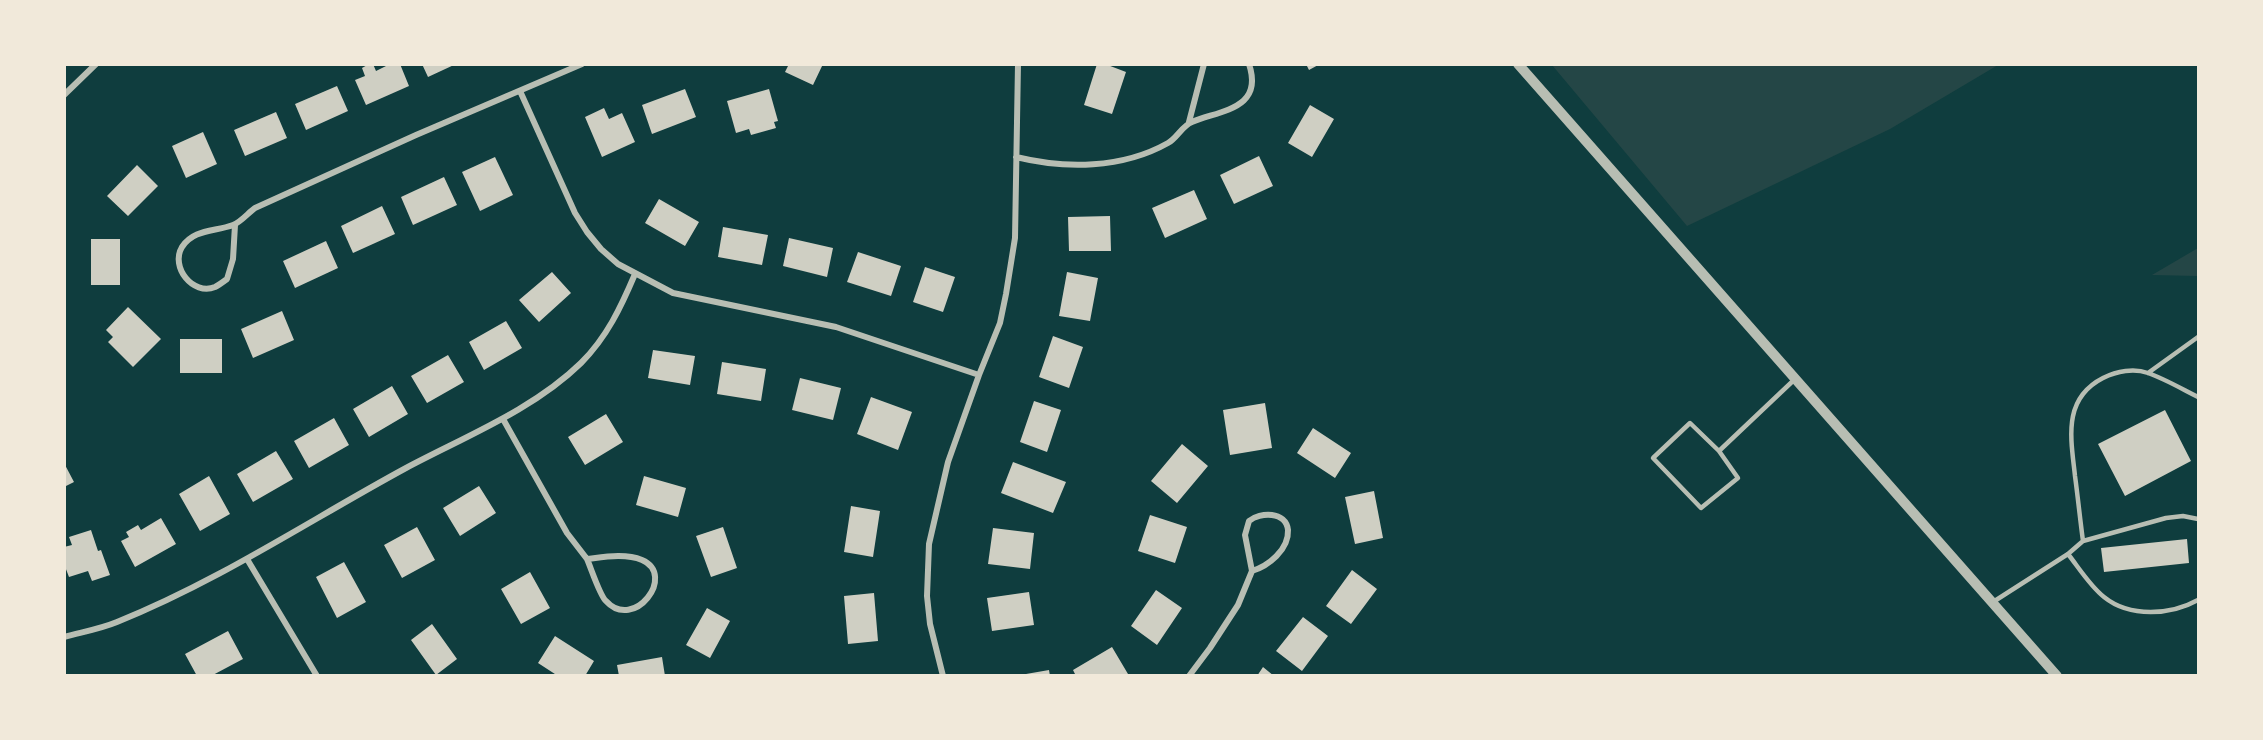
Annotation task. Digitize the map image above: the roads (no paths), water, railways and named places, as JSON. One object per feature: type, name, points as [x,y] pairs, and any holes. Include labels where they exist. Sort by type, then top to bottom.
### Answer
[{"type":"street","points":[[64,95],[96,64]]},
{"type":"street","points":[[235,225],[233,260],[227,279],[213,288],[195,286],[181,274],[178,258],[182,248],[193,235],[235,225],[255,208],[416,135],[582,64]]},
{"type":"street","points":[[943,675],[930,624],[927,596],[929,544],[948,462],[1000,323],[1011,266],[1015,238],[1018,64]]},
{"type":"street","points":[[1016,157],[1038,162],[1102,165],[1141,156],[1162,146],[1170,142],[1189,122],[1204,64]]},
{"type":"street","points":[[1189,122],[1218,115],[1239,104],[1252,92],[1253,77],[1249,64]]},
{"type":"street","points":[[1518,64],[2057,675]]},
{"type":"street","points":[[520,91],[575,213],[586,232],[618,264],[673,293],[836,327],[979,375]]},
{"type":"street","points":[[64,638],[115,623],[190,590],[406,468],[503,419],[565,377],[581,362],[617,316],[635,274]]},
{"type":"street","points":[[503,419],[567,534],[587,559],[605,601],[619,609],[636,608],[649,599],[655,584],[652,569],[643,560],[620,556],[587,559]]},
{"type":"street","points":[[1189,675],[1238,605],[1252,571],[1245,535],[1249,521],[1262,514],[1277,517],[1284,522],[1288,530],[1286,540],[1274,559],[1267,565],[1252,571]]},
{"type":"street","points":[[247,559],[317,675]]},
{"type":"lane","points":[[2148,373],[2199,337]]},
{"type":"lane","points":[[2083,541],[2070,433],[2075,408],[2085,392],[2105,377],[2123,372],[2148,373],[2199,397]]},
{"type":"lane","points":[[1719,451],[1795,379]]},
{"type":"lane","points":[[1690,423],[1719,451],[1738,478],[1701,508],[1653,458],[1690,423]]},
{"type":"lane","points":[[1992,602],[2068,554],[2083,541],[2166,518],[2183,516],[2198,518]]},
{"type":"lane","points":[[2068,554],[2103,597],[2120,605],[2156,612],[2174,610],[2199,600]]}]
